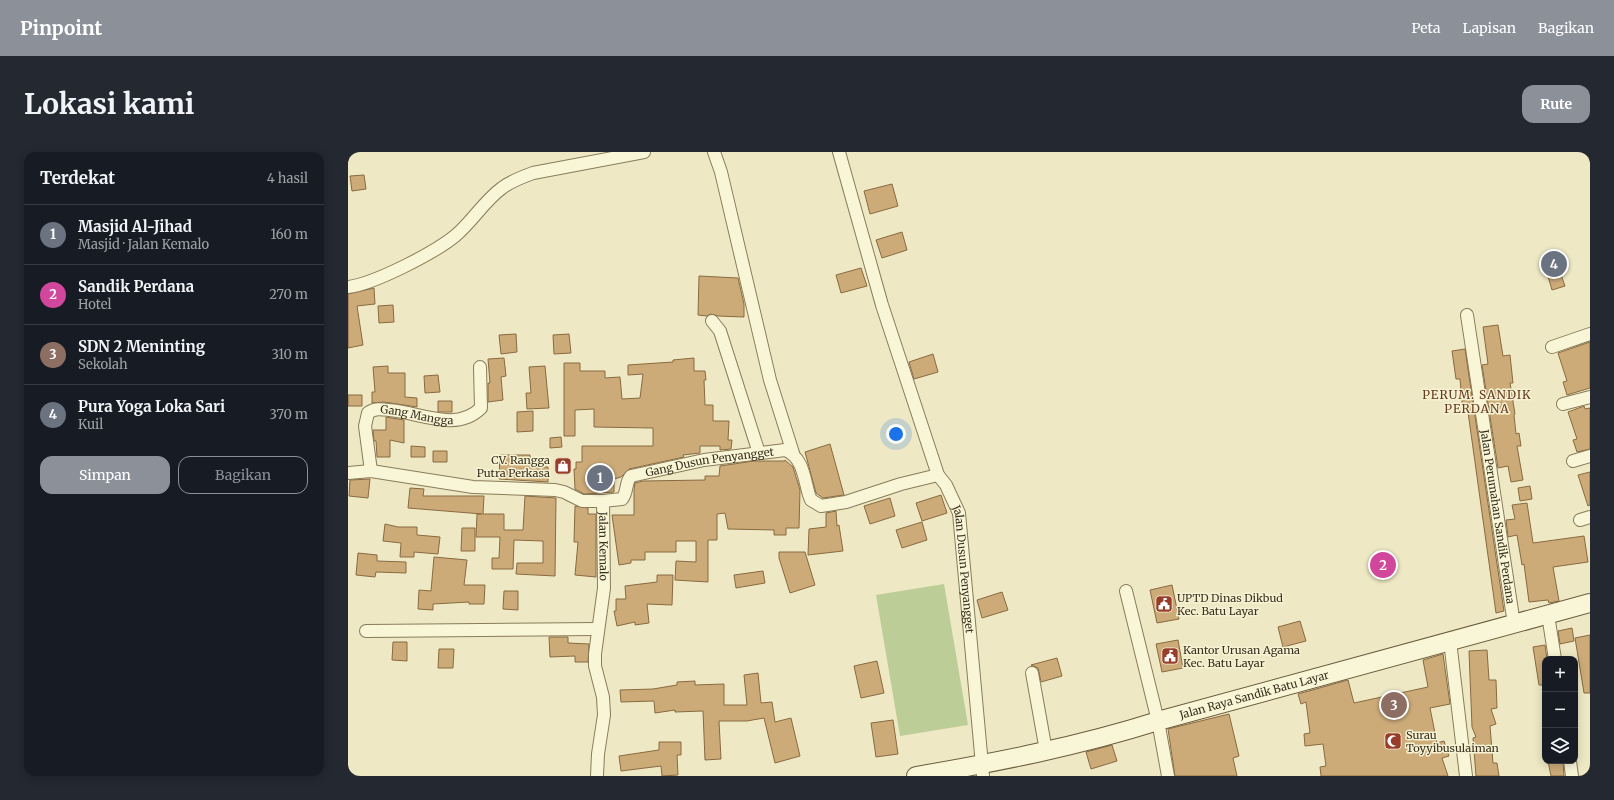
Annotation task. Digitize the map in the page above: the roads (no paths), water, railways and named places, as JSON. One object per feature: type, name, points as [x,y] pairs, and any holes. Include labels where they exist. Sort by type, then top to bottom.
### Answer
[{"type":"main road","name":"Jalan Raya Sandik Batu Layar","points":[[916,776],[983,770],[1046,751],[1109,737],[1158,721],[1590,603]]},
{"type":"street","points":[[348,287],[365,284],[438,248],[456,235],[502,188],[517,179],[533,173],[644,152]]},
{"type":"street","points":[[714,152],[722,179],[770,380],[793,453],[799,460],[811,500],[824,506],[846,502],[901,484],[938,474]]},
{"type":"street","name":"Jalan Dusun Penyangget","points":[[839,152],[882,305],[938,474],[946,485],[959,512],[983,770]]},
{"type":"street","name":"Jalan Perumahan Sandik Perdana","points":[[1467,315],[1514,624]]},
{"type":"street","points":[[712,322],[720,331],[759,453]]},
{"type":"street","points":[[1552,346],[1590,334]]},
{"type":"street","name":"Gang Mangga","points":[[370,471],[365,426],[368,413],[378,409],[404,411],[447,421],[464,420],[471,417],[481,408],[480,368]]},
{"type":"street","points":[[1563,404],[1590,396]]},
{"type":"street","name":"Gang Dusun Penyangget","points":[[603,501],[622,498],[626,493],[628,479],[632,476],[704,460],[785,450],[793,453]]},
{"type":"street","points":[[1573,461],[1590,456]]},
{"type":"street","name":"Jalan Kemalo","points":[[348,473],[370,471],[473,487],[560,490],[582,501],[603,501],[604,588],[597,629],[595,666],[604,701],[604,715],[598,754],[597,776]]},
{"type":"street","points":[[1126,591],[1158,721],[1168,776]]},
{"type":"street","points":[[1548,615],[1555,656]]},
{"type":"street","points":[[366,632],[597,629]]},
{"type":"street","points":[[1450,641],[1466,776]]},
{"type":"street","points":[[1032,673],[1046,751]]},
{"type":"street","points":[[1570,764],[1572,776]]},
{"type":"place","name":"Pura Yoga Loka Sari","points":[[1554,264]]},
{"type":"place","name":"CV. Rangga Putra Perkasa","points":[[563,466]]},
{"type":"place","name":"Masjid Al-Jihad","points":[[600,478]]},
{"type":"place","name":"Sandik Perdana","points":[[1383,565]]},
{"type":"place","name":"UPTD Dinas Dikbud Kec. Batu Layar","points":[[1164,604]]},
{"type":"place","name":"Kantor Urusan Agama Kec. Batu Layar","points":[[1170,656]]},
{"type":"place","name":"SDN 2 Meninting","points":[[1394,705]]},
{"type":"place","name":"Surau Toyyibusulaiman","points":[[1393,741]]},
{"type":"district","name":"PERUM. SANDIK PERDANA","points":[[1477,402]]}]
